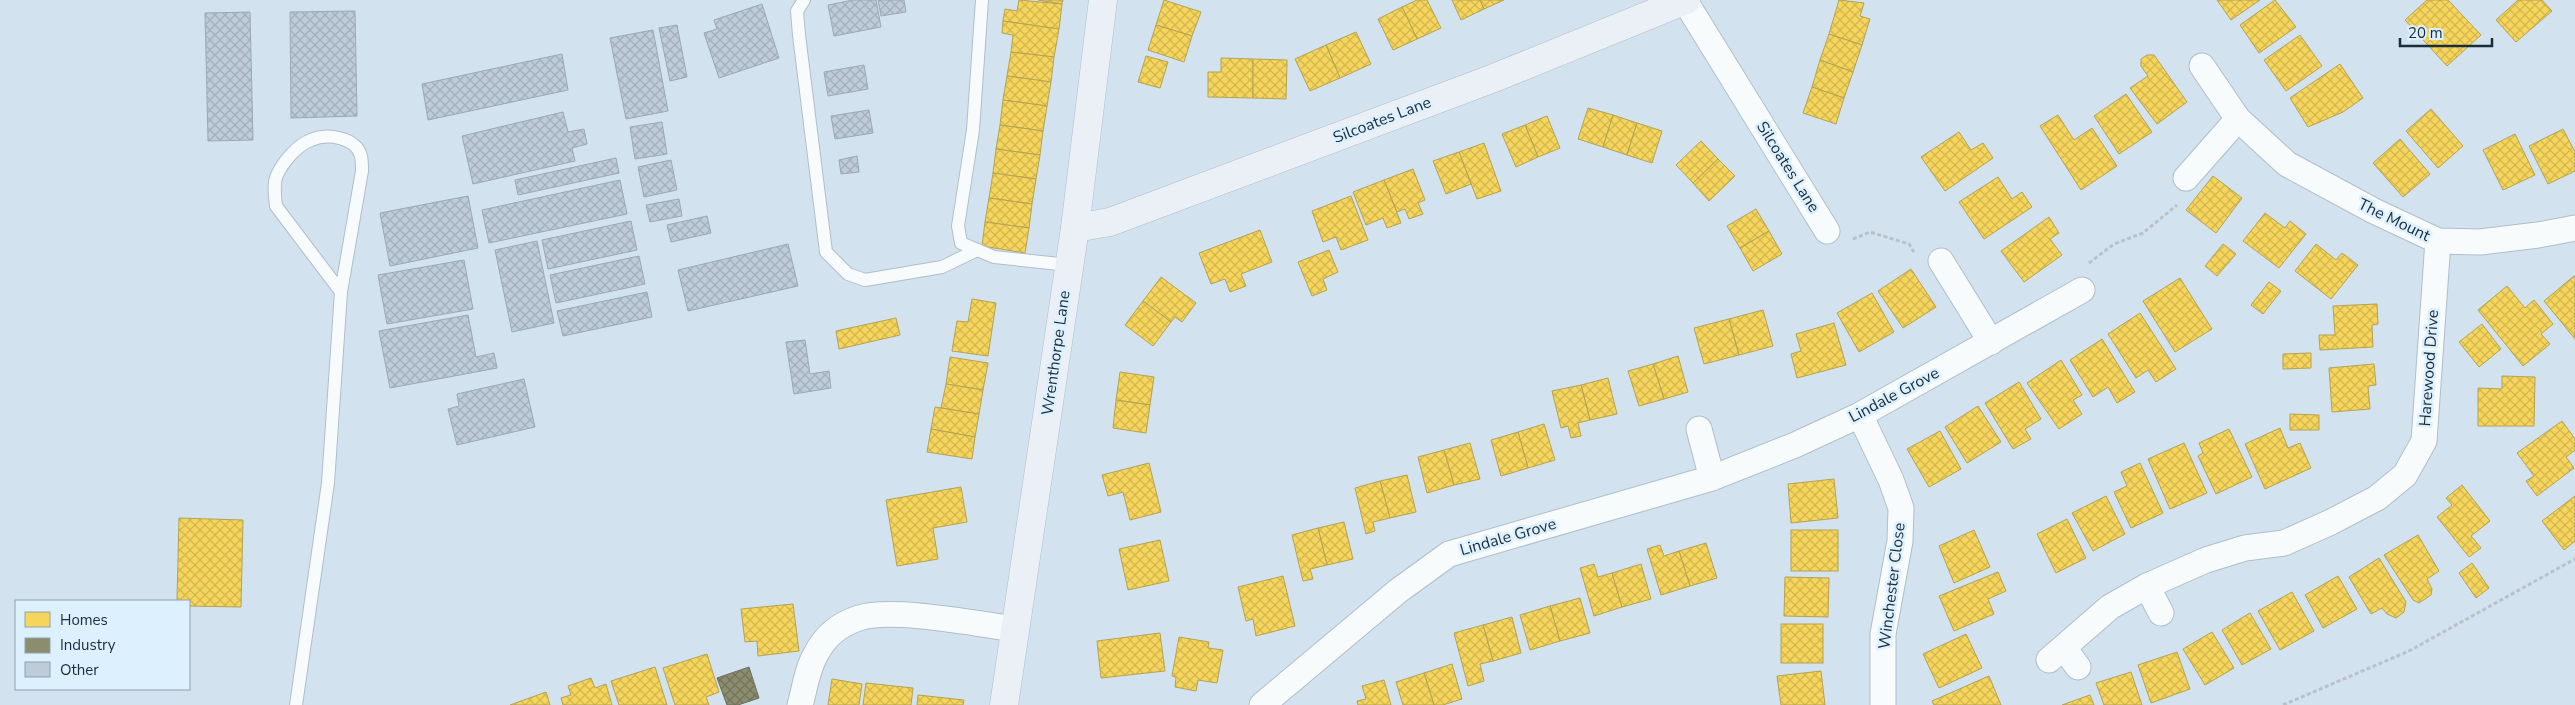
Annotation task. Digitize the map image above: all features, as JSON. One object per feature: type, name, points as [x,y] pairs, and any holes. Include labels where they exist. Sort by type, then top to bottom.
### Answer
[{"type":"street","name":"Wrenthorpe Lane","points":[[1004,705],[1075,228],[1103,0]]},
{"type":"street","name":"Silcoates Lane","points":[[1075,228],[1110,222],[1494,78],[1686,0],[1827,231]]},
{"type":"street","name":"The Mount","points":[[2202,66],[2238,119],[2287,164],[2374,211],[2438,241],[2480,242],[2538,235],[2575,228]]},
{"type":"street","points":[[2186,178],[2238,119]]},
{"type":"street","name":"Harewood Drive","points":[[2063,658],[2110,607],[2147,586],[2206,560],[2245,548],[2284,542],[2331,522],[2377,498],[2405,475],[2424,441],[2438,241]]},
{"type":"street","points":[[1941,261],[1991,342]]},
{"type":"street","name":"Lindale Grove","points":[[1262,705],[1398,591],[1449,554],[1712,478],[1795,445],[1860,415],[2082,290]]},
{"type":"street","name":"Winchester Close","points":[[1860,415],[1891,480],[1901,508],[1900,541],[1883,634],[1883,705]]},
{"type":"street","points":[[1699,430],[1712,478]]},
{"type":"street","points":[[2147,586],[2161,613]]},
{"type":"street","points":[[800,705],[814,658],[819,649],[834,631],[860,618],[881,616],[925,618],[1015,629]]},
{"type":"lane","points":[[804,0],[797,11],[799,35],[826,252],[848,274],[865,280],[942,267],[977,250]]},
{"type":"lane","points":[[982,0],[973,130],[958,226],[961,243],[994,257],[1069,265]]},
{"type":"lane","points":[[296,705],[328,483],[342,292],[362,171],[361,155],[353,143],[332,137],[311,140],[288,157],[276,177],[274,190],[276,206],[342,292]]},
{"type":"path","points":[[2082,290],[2078,271],[2114,244],[2143,233],[2185,199],[2186,178]]},
{"type":"path","points":[[1827,231],[1838,246],[1870,232],[1909,244],[1927,271],[1941,261]]},
{"type":"path","points":[[2283,705],[2409,651],[2575,559]]},
{"type":"building: Homes","points":[[1019,0],[1062,4],[1059,29],[1003,21],[1005,9],[1017,11]]},
{"type":"building: Homes","points":[[1038,0],[1063,0],[1062,4]]},
{"type":"building: Homes","points":[[1164,0],[1201,12],[1192,36],[1156,25]]},
{"type":"building: Homes","points":[[1417,0],[1427,0],[1441,28],[1417,39],[1402,7]]},
{"type":"building: Homes","points":[[1452,0],[1480,0],[1484,9],[1461,20]]},
{"type":"building: Homes","points":[[1480,0],[1504,0],[1484,9]]},
{"type":"building: Homes","points":[[1839,0],[1864,3],[1860,16],[1870,19],[1862,45],[1829,34]]},
{"type":"building: Homes","points":[[2217,0],[2260,0],[2231,20]]},
{"type":"building: Homes","points":[[2275,0],[2296,27],[2259,53],[2240,25]]},
{"type":"building: Homes","points":[[2427,0],[2448,0],[2481,35],[2447,66],[2405,20]]},
{"type":"building: Homes","points":[[2518,0],[2542,0],[2552,11],[2516,42],[2496,20]]},
{"type":"building: Homes","points":[[1402,7],[1417,39],[1393,50],[1378,19]]},
{"type":"building: Homes","points":[[1003,21],[1059,29],[1054,57],[1011,52],[1013,35],[1002,33]]},
{"type":"building: Homes","points":[[1156,25],[1192,36],[1184,62],[1148,50]]},
{"type":"building: Homes","points":[[1356,32],[1371,64],[1340,78],[1326,45]]},
{"type":"building: Homes","points":[[1829,34],[1862,45],[1853,72],[1820,60]]},
{"type":"building: Homes","points":[[2300,35],[2322,66],[2286,91],[2264,60]]},
{"type":"building: Homes","points":[[1326,45],[1340,78],[1310,91],[1295,59]]},
{"type":"building: Homes","points":[[1011,52],[1054,57],[1051,82],[1007,76]]},
{"type":"building: Homes","points":[[2147,55],[2154,55],[2187,102],[2157,124],[2130,88],[2148,76],[2141,66],[2141,59]]},
{"type":"building: Homes","points":[[1146,56],[1168,62],[1160,88],[1138,82]]},
{"type":"building: Homes","points":[[1221,58],[1253,59],[1253,98],[1208,97],[1208,72],[1221,72]]},
{"type":"building: Homes","points":[[1253,59],[1287,60],[1286,99],[1253,98]]},
{"type":"building: Homes","points":[[1820,60],[1853,72],[1844,98],[1812,87]]},
{"type":"building: Homes","points":[[2340,64],[2363,98],[2343,112],[2308,127],[2290,98]]},
{"type":"building: Homes","points":[[1007,76],[1051,82],[1047,106],[1003,100]]},
{"type":"building: Homes","points":[[1812,87],[1844,98],[1836,124],[1803,113]]},
{"type":"building: Homes","points":[[2126,94],[2152,132],[2119,154],[2094,116]]},
{"type":"building: Homes","points":[[1003,100],[1047,106],[1043,131],[1000,125]]},
{"type":"building: Homes","points":[[1588,108],[1613,115],[1603,147],[1578,139]]},
{"type":"building: Homes","points":[[2431,109],[2463,146],[2438,168],[2406,131]]},
{"type":"building: Homes","points":[[1613,115],[1637,123],[1627,155],[1603,147]]},
{"type":"building: Homes","points":[[2058,115],[2074,140],[2092,128],[2117,166],[2081,190],[2040,126]]},
{"type":"building: Homes","points":[[1547,116],[1560,148],[1538,157],[1525,125]]},
{"type":"building: Homes","points":[[1637,123],[1662,131],[1652,163],[1627,155]]},
{"type":"building: Homes","points":[[1000,125],[1043,131],[1040,155],[996,149]]},
{"type":"building: Homes","points":[[1525,125],[1538,157],[1516,167],[1502,134]]},
{"type":"building: Homes","points":[[2563,129],[2575,152],[2575,171],[2548,184],[2529,146]]},
{"type":"building: Homes","points":[[1959,132],[1971,150],[1983,143],[1993,158],[1945,191],[1921,157]]},
{"type":"building: Homes","points":[[2515,134],[2535,175],[2503,190],[2483,150]]},
{"type":"building: Homes","points":[[2400,139],[2430,174],[2403,197],[2373,163]]},
{"type":"building: Homes","points":[[1701,141],[1718,159],[1693,183],[1676,165]]},
{"type":"building: Homes","points":[[1484,143],[1501,191],[1477,199],[1459,152]]},
{"type":"building: Homes","points":[[996,149],[1040,155],[1036,179],[993,173]]},
{"type":"building: Homes","points":[[1459,152],[1471,184],[1446,194],[1433,161]]},
{"type":"building: Homes","points":[[1718,159],[1735,176],[1709,201],[1693,183]]},
{"type":"building: Homes","points":[[1413,169],[1425,200],[1418,203],[1423,214],[1409,219],[1405,209],[1397,212],[1384,180]]},
{"type":"building: Homes","points":[[993,173],[1036,179],[1032,204],[989,198]]},
{"type":"building: Homes","points":[[2213,176],[2242,198],[2216,233],[2186,210]]},
{"type":"building: Homes","points":[[1998,177],[2012,199],[2022,192],[2032,207],[1984,239],[1959,202]]},
{"type":"building: Homes","points":[[1384,180],[1401,223],[1387,228],[1383,218],[1366,225],[1353,192]]},
{"type":"building: Homes","points":[[1351,196],[1368,240],[1341,250],[1336,237],[1323,242],[1312,211]]},
{"type":"building: Homes","points":[[989,198],[1032,204],[1029,228],[985,222]]},
{"type":"building: Homes","points":[[1756,209],[1769,231],[1740,248],[1727,226]]},
{"type":"building: Homes","points":[[2265,213],[2285,228],[2290,221],[2306,234],[2279,268],[2243,241]]},
{"type":"building: Homes","points":[[2049,217],[2059,233],[2050,239],[2062,255],[2024,282],[2001,251]]},
{"type":"building: Homes","points":[[985,222],[1029,228],[1025,253],[982,246]]},
{"type":"building: Homes","points":[[1260,230],[1272,262],[1241,274],[1246,286],[1230,292],[1225,279],[1211,284],[1199,253]]},
{"type":"building: Homes","points":[[1769,231],[1782,254],[1753,271],[1740,248]]},
{"type":"building: Homes","points":[[2223,244],[2236,254],[2217,276],[2205,266]]},
{"type":"building: Homes","points":[[2316,244],[2336,260],[2342,253],[2358,265],[2331,299],[2295,271]]},
{"type":"building: Homes","points":[[1329,250],[1338,272],[1323,279],[1327,290],[1312,296],[1298,262]]},
{"type":"building: Homes","points":[[1911,269],[1936,307],[1903,328],[1878,291]]},
{"type":"building: Homes","points":[[2574,276],[2575,278],[2575,339],[2544,301]]},
{"type":"building: Homes","points":[[1161,277],[1196,303],[1182,322],[1175,317],[1171,322],[1143,301]]},
{"type":"building: Homes","points":[[2180,278],[2212,329],[2175,352],[2143,301]]},
{"type":"building: Homes","points":[[2269,282],[2281,291],[2263,314],[2251,305]]},
{"type":"building: Homes","points":[[2507,286],[2525,308],[2534,300],[2553,324],[2541,334],[2550,344],[2523,366],[2478,310]]},
{"type":"building: Homes","points":[[1872,293],[1894,332],[1859,352],[1837,313]]},
{"type":"building: Homes","points":[[972,299],[996,303],[988,356],[952,351],[957,321],[968,322]]},
{"type":"building: Homes","points":[[1143,301],[1171,322],[1153,346],[1125,325]]},
{"type":"building: Homes","points":[[2377,304],[2378,324],[2372,325],[2373,347],[2320,350],[2319,335],[2335,335],[2333,306]]},
{"type":"building: Homes","points":[[1763,310],[1773,346],[1739,355],[1729,319]]},
{"type":"building: Homes","points":[[2140,313],[2176,369],[2156,382],[2148,370],[2136,378],[2108,334]]},
{"type":"building: Homes","points":[[896,318],[900,335],[839,349],[836,331]]},
{"type":"building: Homes","points":[[1729,319],[1739,355],[1704,364],[1694,328]]},
{"type":"building: Homes","points":[[1834,323],[1846,365],[1797,378],[1791,354],[1801,351],[1796,334]]},
{"type":"building: Homes","points":[[2482,324],[2501,349],[2479,367],[2459,342]]},
{"type":"building: Homes","points":[[2102,339],[2135,392],[2117,403],[2108,387],[2093,397],[2070,360]]},
{"type":"building: Homes","points":[[2311,353],[2311,368],[2283,369],[2283,354]]},
{"type":"building: Homes","points":[[1678,356],[1688,392],[1664,399],[1653,364]]},
{"type":"building: Homes","points":[[950,357],[988,363],[983,390],[946,384]]},
{"type":"building: Homes","points":[[2061,360],[2082,395],[2073,400],[2082,414],[2059,429],[2027,383]]},
{"type":"building: Homes","points":[[1653,364],[1664,399],[1639,406],[1628,371]]},
{"type":"building: Homes","points":[[2374,364],[2376,385],[2368,386],[2370,409],[2332,412],[2329,368]]},
{"type":"building: Homes","points":[[1120,372],[1154,377],[1150,405],[1116,400]]},
{"type":"building: Homes","points":[[2502,376],[2535,377],[2534,426],[2478,426],[2478,388],[2502,389]]},
{"type":"building: Homes","points":[[1608,378],[1617,414],[1590,420],[1581,385]]},
{"type":"building: Homes","points":[[2019,382],[2041,419],[2025,429],[2031,439],[2013,449],[1985,403]]},
{"type":"building: Homes","points":[[946,384],[983,390],[979,414],[941,408]]},
{"type":"building: Homes","points":[[1581,385],[1590,420],[1578,423],[1581,436],[1571,438],[1568,426],[1561,428],[1552,391]]},
{"type":"building: Homes","points":[[1116,400],[1150,405],[1146,433],[1113,428]]},
{"type":"building: Homes","points":[[1978,406],[2001,442],[1967,463],[1945,427]]},
{"type":"building: Homes","points":[[935,407],[979,414],[975,437],[931,429]]},
{"type":"building: Homes","points":[[2290,414],[2319,415],[2319,430],[2290,430]]},
{"type":"building: Homes","points":[[2562,421],[2575,439],[2575,450],[2566,457],[2574,468],[2537,496],[2526,481],[2534,476],[2517,453]]},
{"type":"building: Homes","points":[[1544,424],[1555,460],[1528,468],[1518,432]]},
{"type":"building: Homes","points":[[2280,428],[2288,448],[2300,443],[2311,468],[2265,489],[2245,444]]},
{"type":"building: Homes","points":[[931,429],[975,437],[972,459],[927,452]]},
{"type":"building: Homes","points":[[2229,429],[2252,477],[2216,494],[2198,456],[2203,453],[2199,443]]},
{"type":"building: Homes","points":[[1940,431],[1961,469],[1929,487],[1907,449]]},
{"type":"building: Homes","points":[[1518,432],[1528,468],[1501,476],[1491,440]]},
{"type":"building: Homes","points":[[1470,443],[1480,479],[1454,485],[1444,450]]},
{"type":"building: Homes","points":[[2184,443],[2207,493],[2170,509],[2148,459]]},
{"type":"building: Homes","points":[[1444,450],[1454,485],[1427,493],[1418,457]]},
{"type":"building: Homes","points":[[1149,463],[1161,512],[1130,520],[1123,492],[1108,496],[1102,475]]},
{"type":"building: Homes","points":[[2140,463],[2163,513],[2131,528],[2114,492],[2127,486],[2121,472]]},
{"type":"building: Homes","points":[[1407,475],[1416,512],[1390,518],[1380,481]]},
{"type":"building: Homes","points":[[1834,479],[1838,518],[1791,523],[1788,484]]},
{"type":"building: Homes","points":[[1380,481],[1390,518],[1373,522],[1375,531],[1366,534],[1355,488]]},
{"type":"building: Homes","points":[[2462,485],[2490,521],[2471,536],[2481,548],[2469,557],[2437,517],[2452,505],[2446,498]]},
{"type":"building: Homes","points":[[961,487],[967,522],[933,528],[938,559],[897,566],[886,500]]},
{"type":"building: Homes","points":[[2106,496],[2125,534],[2093,551],[2072,513]]},
{"type":"building: Homes","points":[[2575,496],[2575,541],[2564,550],[2542,521]]},
{"type":"building: Homes","points":[[179,518],[243,520],[241,607],[190,606],[190,600],[177,600]]},
{"type":"building: Homes","points":[[2067,519],[2086,558],[2056,573],[2037,534]]},
{"type":"building: Homes","points":[[1344,522],[1353,559],[1327,565],[1318,528]]},
{"type":"building: Homes","points":[[1318,528],[1327,565],[1310,569],[1313,579],[1303,581],[1292,535]]},
{"type":"building: Homes","points":[[1791,530],[1838,530],[1838,571],[1791,571]]},
{"type":"building: Homes","points":[[1974,530],[1990,567],[1954,583],[1939,546]]},
{"type":"building: Homes","points":[[2418,535],[2439,571],[2427,579],[2432,589],[2431,595],[2419,603],[2413,600],[2384,555]]},
{"type":"building: Homes","points":[[1160,540],[1169,581],[1128,590],[1119,549]]},
{"type":"building: Homes","points":[[1706,543],[1717,578],[1690,586],[1679,551]]},
{"type":"building: Homes","points":[[1660,545],[1664,556],[1679,551],[1690,586],[1661,595],[1647,549]]},
{"type":"building: Homes","points":[[2379,558],[2406,602],[2404,612],[2396,618],[2387,614],[2382,608],[2371,614],[2349,577]]},
{"type":"building: Homes","points":[[2472,563],[2489,588],[2476,598],[2459,573]]},
{"type":"building: Homes","points":[[1594,564],[1598,577],[1612,573],[1622,607],[1594,616],[1580,568]]},
{"type":"building: Homes","points":[[1641,564],[1651,599],[1622,607],[1612,573]]},
{"type":"building: Homes","points":[[1998,572],[2006,591],[1988,599],[1994,614],[1954,631],[1939,596]]},
{"type":"building: Homes","points":[[1283,576],[1295,626],[1256,636],[1253,619],[1246,621],[1238,587]]},
{"type":"building: Homes","points":[[2338,576],[2357,609],[2323,628],[2305,595]]},
{"type":"building: Homes","points":[[1785,577],[1829,578],[1828,617],[1784,616]]},
{"type":"building: Homes","points":[[2292,592],[2314,631],[2280,650],[2258,611]]},
{"type":"building: Homes","points":[[1580,598],[1590,633],[1560,641],[1550,606]]},
{"type":"building: Homes","points":[[793,604],[799,651],[758,656],[757,641],[745,642],[741,609]]},
{"type":"building: Homes","points":[[1550,606],[1560,641],[1530,650],[1520,615]]},
{"type":"building: Homes","points":[[2250,613],[2271,649],[2242,665],[2222,630]]},
{"type":"building: Homes","points":[[1512,617],[1521,653],[1493,661],[1483,625]]},
{"type":"building: Homes","points":[[1781,624],[1823,624],[1823,663],[1781,663]]},
{"type":"building: Homes","points":[[1483,625],[1493,661],[1480,664],[1484,681],[1468,686],[1454,633]]},
{"type":"building: Homes","points":[[2212,632],[2234,668],[2205,685],[2183,649]]},
{"type":"building: Homes","points":[[1160,633],[1165,671],[1101,678],[1097,641]]},
{"type":"building: Homes","points":[[1966,634],[1982,668],[1939,688],[1923,654]]},
{"type":"building: Homes","points":[[1179,637],[1209,642],[1208,648],[1223,650],[1217,683],[1198,680],[1196,691],[1175,687],[1176,677],[1172,676]]},
{"type":"building: Homes","points":[[2177,652],[2190,689],[2151,703],[2138,665]]},
{"type":"building: Homes","points":[[707,654],[719,692],[706,697],[709,705],[675,705],[663,668]]},
{"type":"building: Homes","points":[[1452,664],[1462,699],[1443,705],[1434,705],[1424,673]]},
{"type":"building: Homes","points":[[655,667],[667,705],[619,705],[611,681]]},
{"type":"building: Homes","points":[[1821,671],[1825,705],[1781,705],[1777,676]]},
{"type":"building: Homes","points":[[2131,672],[2142,705],[2104,705],[2096,683]]},
{"type":"building: Homes","points":[[1424,673],[1434,705],[1403,705],[1396,682]]},
{"type":"building: Homes","points":[[1989,676],[2001,705],[1934,705],[1932,701]]},
{"type":"building: Homes","points":[[591,678],[595,688],[606,684],[612,705],[563,705],[561,698],[571,695],[568,686]]},
{"type":"building: Homes","points":[[832,679],[862,684],[859,705],[828,705]]},
{"type":"building: Homes","points":[[1384,680],[1391,705],[1358,705],[1357,701],[1366,699],[1362,686]]},
{"type":"building: Homes","points":[[866,683],[913,688],[911,705],[863,705]]},
{"type":"building: Homes","points":[[546,692],[550,705],[510,705]]},
{"type":"building: Homes","points":[[918,695],[964,700],[963,705],[917,705]]},
{"type":"building: Homes","points":[[2090,695],[2094,705],[2062,705]]},
{"type":"building: Industry","points":[[749,667],[759,698],[738,705],[727,705],[717,678]]},
{"type":"building: Other","points":[[853,0],[876,0],[881,27],[834,36],[828,5]]},
{"type":"building: Other","points":[[878,0],[904,0],[906,12],[881,16]]},
{"type":"building: Other","points":[[762,4],[779,58],[719,78],[704,33],[717,29],[714,20]]},
{"type":"building: Other","points":[[355,11],[357,116],[291,118],[290,12]]},
{"type":"building: Other","points":[[250,12],[253,140],[208,141],[205,13]]},
{"type":"building: Other","points":[[677,25],[687,77],[670,81],[659,28]]},
{"type":"building: Other","points":[[653,30],[668,111],[626,119],[610,38]]},
{"type":"building: Other","points":[[562,54],[568,90],[428,120],[422,84]]},
{"type":"building: Other","points":[[864,65],[868,89],[828,96],[824,72]]},
{"type":"building: Other","points":[[869,110],[873,133],[835,139],[831,116]]},
{"type":"building: Other","points":[[563,112],[568,132],[584,129],[587,144],[572,148],[575,161],[473,184],[462,136]]},
{"type":"building: Other","points":[[662,122],[667,154],[635,159],[630,127]]},
{"type":"building: Other","points":[[857,156],[859,172],[841,174],[839,160]]},
{"type":"building: Other","points":[[616,158],[619,173],[518,195],[515,180]]},
{"type":"building: Other","points":[[671,160],[677,190],[644,197],[638,167]]},
{"type":"building: Other","points":[[620,180],[627,214],[489,243],[482,210]]},
{"type":"building: Other","points":[[468,196],[478,248],[390,266],[380,213]]},
{"type":"building: Other","points":[[679,199],[682,216],[650,222],[646,205]]},
{"type":"building: Other","points":[[707,216],[711,233],[671,242],[667,225]]},
{"type":"building: Other","points":[[631,221],[637,250],[548,269],[542,240]]},
{"type":"building: Other","points":[[537,241],[554,323],[512,332],[495,250]]},
{"type":"building: Other","points":[[788,244],[798,286],[688,311],[678,270]]},
{"type":"building: Other","points":[[639,256],[645,284],[556,303],[550,275]]},
{"type":"building: Other","points":[[464,260],[473,309],[387,324],[378,275]]},
{"type":"building: Other","points":[[647,292],[652,317],[563,336],[557,311]]},
{"type":"building: Other","points":[[468,315],[476,357],[494,353],[497,368],[390,388],[379,331]]},
{"type":"building: Other","points":[[805,340],[810,374],[829,371],[831,388],[794,394],[786,342]]},
{"type":"building: Other","points":[[524,379],[535,427],[457,445],[448,409],[459,406],[457,394]]}]
